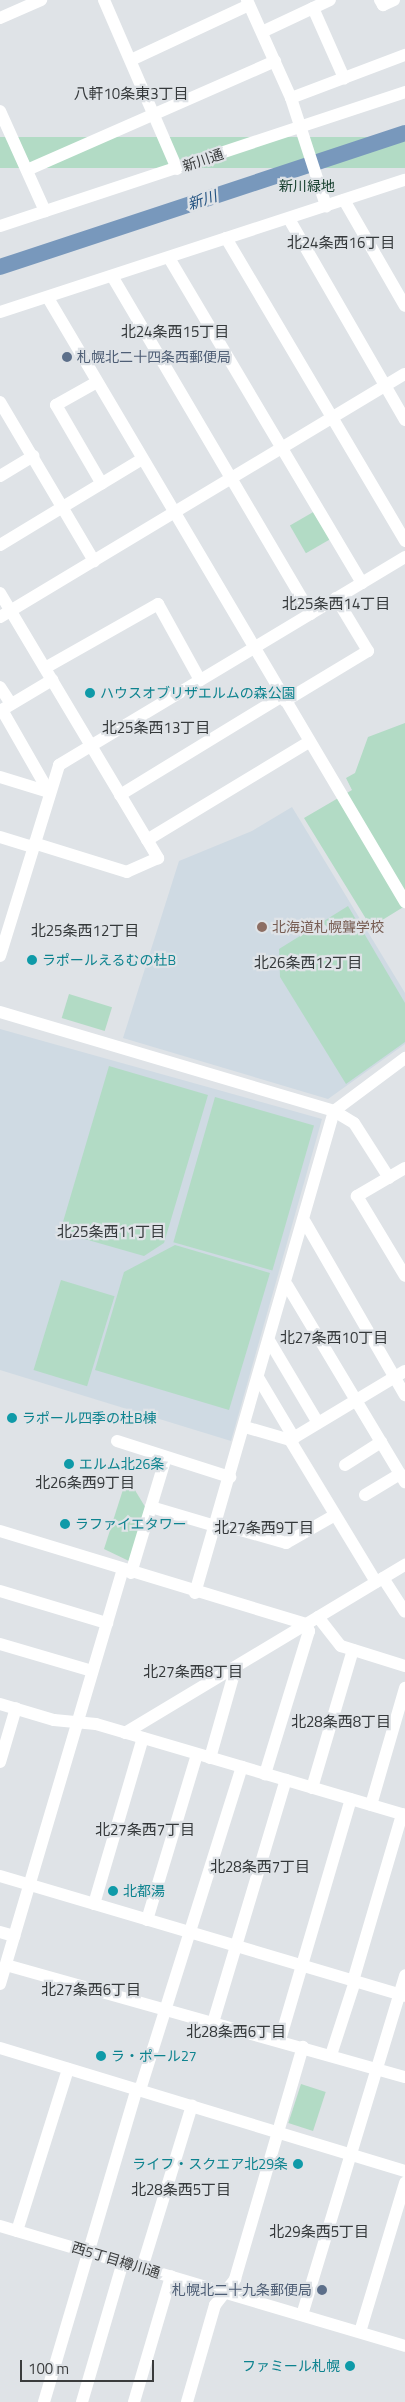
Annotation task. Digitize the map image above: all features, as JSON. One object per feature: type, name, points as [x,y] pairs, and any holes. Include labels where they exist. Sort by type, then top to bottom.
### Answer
[{"type":"street","points":[[0,18],[14,6],[40,0]]},
{"type":"street","points":[[104,0],[177,169]]},
{"type":"street","points":[[262,32],[330,0]]},
{"type":"street","points":[[380,0],[383,5],[394,0]]},
{"type":"street","points":[[131,60],[248,2],[291,98],[326,206]]},
{"type":"street","points":[[313,8],[344,78]]},
{"type":"street","points":[[291,98],[405,56]]},
{"type":"street","points":[[27,170],[275,61]]},
{"type":"street","name":"新川通","points":[[0,226],[405,92]]},
{"type":"street","points":[[0,111],[45,211]]},
{"type":"street","points":[[0,312],[404,181]]},
{"type":"street","points":[[344,200],[405,306]]},
{"type":"street","points":[[289,219],[405,420]]},
{"type":"street","points":[[226,238],[405,541]]},
{"type":"street","points":[[169,258],[362,583]]},
{"type":"street","points":[[112,276],[311,614]]},
{"type":"street","points":[[48,298],[405,902]]},
{"type":"street","points":[[5,614],[405,374]]},
{"type":"street","points":[[97,382],[56,405],[102,484]]},
{"type":"street","points":[[0,402],[94,561]]},
{"type":"street","points":[[0,476],[33,456]]},
{"type":"street","points":[[0,545],[142,459]]},
{"type":"street","points":[[0,956],[49,792],[59,765],[405,557]]},
{"type":"street","points":[[0,593],[5,614],[45,668],[158,858],[127,872],[0,837]]},
{"type":"street","points":[[120,795],[368,651],[336,598]]},
{"type":"street","points":[[45,668],[158,604],[200,680]]},
{"type":"street","points":[[4,708],[52,680]]},
{"type":"street","points":[[0,686],[4,708],[49,792]]},
{"type":"street","points":[[147,840],[309,742]]},
{"type":"street","points":[[0,777],[49,792]]},
{"type":"street","points":[[0,1012],[334,1111],[354,1123],[389,1178]]},
{"type":"street","points":[[195,1593],[287,1285],[334,1111],[405,1058]]},
{"type":"street","points":[[404,1270],[357,1196],[405,1168]]},
{"type":"street","points":[[304,1222],[400,1374],[405,1395]]},
{"type":"street","points":[[287,1285],[403,1478],[365,1496]]},
{"type":"street","points":[[270,1342],[318,1423]]},
{"type":"street","points":[[245,1427],[292,1439],[400,1374]]},
{"type":"street","points":[[259,1379],[335,1515],[379,1580],[405,1612]]},
{"type":"street","points":[[117,1441],[230,1477]]},
{"type":"street","points":[[345,1465],[381,1442]]},
{"type":"street","points":[[0,1984],[107,1623],[151,1507],[166,1457]]},
{"type":"street","points":[[151,1507],[286,1543],[335,1515]]},
{"type":"street","points":[[0,1531],[195,1593],[306,1624]]},
{"type":"street","points":[[125,1733],[405,1565]]},
{"type":"street","points":[[0,1591],[107,1623]]},
{"type":"street","points":[[318,1617],[337,1642],[353,1650],[405,1666]]},
{"type":"street","points":[[266,1774],[309,1631],[306,1624]]},
{"type":"street","points":[[0,1644],[92,1671]]},
{"type":"street","points":[[312,1788],[353,1650]]},
{"type":"street","points":[[210,1758],[236,1667]]},
{"type":"street","points":[[371,1805],[405,1688]]},
{"type":"street","points":[[0,1704],[125,1733],[403,1815],[331,2055]]},
{"type":"street","points":[[0,1762],[16,1708]]},
{"type":"street","points":[[94,1904],[143,1738]]},
{"type":"street","points":[[148,1920],[197,1754]]},
{"type":"street","points":[[44,2402],[138,2090],[242,1767]]},
{"type":"street","points":[[212,2026],[286,1780]]},
{"type":"street","points":[[280,2040],[351,1799]]},
{"type":"street","points":[[0,1876],[402,1995]]},
{"type":"street","points":[[0,1932],[14,1936]]},
{"type":"street","points":[[6,1966],[212,2026],[280,2040],[405,2077]]},
{"type":"street","points":[[302,2315],[377,2069],[402,1995],[405,1975]]},
{"type":"street","points":[[186,2402],[215,2305],[234,2279],[303,2047]]},
{"type":"street","points":[[0,2048],[405,2171]]},
{"type":"street","points":[[17,2231],[68,2069]]},
{"type":"street","points":[[142,2268],[192,2105]]},
{"type":"street","points":[[360,2332],[405,2183]]},
{"type":"street","name":"西5丁目樽川通","points":[[0,2226],[405,2346]]},
{"type":"street","points":[[82,2402],[123,2262]]},
{"type":"street","points":[[134,2402],[171,2276]]},
{"type":"shaded area","name":"北海道札幌聾学校","points":[[292,807],[405,993],[405,1044],[328,1099],[123,1038],[179,861],[252,831]]},
{"type":"shaded area","points":[[0,1029],[322,1119],[231,1441],[0,1370]]},
{"type":"green space","points":[[0,137],[405,137],[405,168],[0,168]]},
{"type":"green space","points":[[315,511],[331,539],[306,553],[290,526]]},
{"type":"green space","points":[[405,723],[405,906],[371,927],[304,818],[352,790],[346,778],[355,773],[368,737]]},
{"type":"green space","points":[[348,906],[405,1003],[405,1042],[346,1084],[280,977],[279,949]]},
{"type":"green space","points":[[69,994],[112,1007],[105,1031],[62,1018]]},
{"type":"green space","points":[[109,1066],[208,1095],[164,1243],[144,1256],[60,1232]]},
{"type":"green space","points":[[215,1097],[314,1125],[272,1271],[173,1242]]},
{"type":"green space","points":[[175,1245],[270,1273],[229,1410],[95,1370],[124,1272]]},
{"type":"green space","points":[[61,1280],[115,1296],[87,1386],[34,1370]]},
{"type":"green space","points":[[127,1477],[147,1510],[131,1562],[104,1549]]},
{"type":"green space","points":[[301,2084],[326,2092],[313,2131],[288,2123]]},
{"type":"waterway","name":"新川","points":[[0,267],[405,133]]},
{"type":"place","name":"札幌北二十四条西郵便局","points":[[67,357]]},
{"type":"place","name":"ハウスオブリザエルムの森公園","points":[[90,693]]},
{"type":"place","name":"北海道札幌聾学校","points":[[262,927]]},
{"type":"place","name":"ラポールえるむの杜B","points":[[32,960]]},
{"type":"place","name":"ラポール四季の杜B棟","points":[[12,1418]]},
{"type":"place","name":"エルム北26条","points":[[69,1464]]},
{"type":"place","name":"ラファイエタワー","points":[[65,1524]]},
{"type":"place","name":"北都湯","points":[[113,1891]]},
{"type":"place","name":"ラ・ポール27","points":[[101,2056]]},
{"type":"place","name":"ライフ・スクエア北29条","points":[[298,2164]]},
{"type":"place","name":"札幌北二十九条郵便局","points":[[322,2290]]},
{"type":"place","name":"ファミール札幌","points":[[350,2366]]},
{"type":"district","name":"八軒10条東3丁目","points":[[131,94]]},
{"type":"district","name":"北24条西16丁目","points":[[341,243]]},
{"type":"district","name":"北24条西15丁目","points":[[175,332]]},
{"type":"district","name":"北25条西14丁目","points":[[336,604]]},
{"type":"district","name":"北25条西13丁目","points":[[156,728]]},
{"type":"district","name":"北25条西12丁目","points":[[85,931]]},
{"type":"district","name":"北26条西12丁目","points":[[308,963]]},
{"type":"district","name":"北25条西11丁目","points":[[111,1232]]},
{"type":"district","name":"北27条西10丁目","points":[[334,1338]]},
{"type":"district","name":"北26条西9丁目","points":[[85,1483]]},
{"type":"district","name":"北27条西9丁目","points":[[264,1528]]},
{"type":"district","name":"北27条西8丁目","points":[[193,1672]]},
{"type":"district","name":"北28条西8丁目","points":[[341,1722]]},
{"type":"district","name":"北27条西7丁目","points":[[145,1830]]},
{"type":"district","name":"北28条西7丁目","points":[[260,1867]]},
{"type":"district","name":"北27条西6丁目","points":[[91,1990]]},
{"type":"district","name":"北28条西6丁目","points":[[236,2032]]},
{"type":"district","name":"北28条西5丁目","points":[[181,2190]]},
{"type":"district","name":"北29条西5丁目","points":[[319,2232]]},
{"type":"park label","name":"新川緑地","points":[[307,186]]}]
